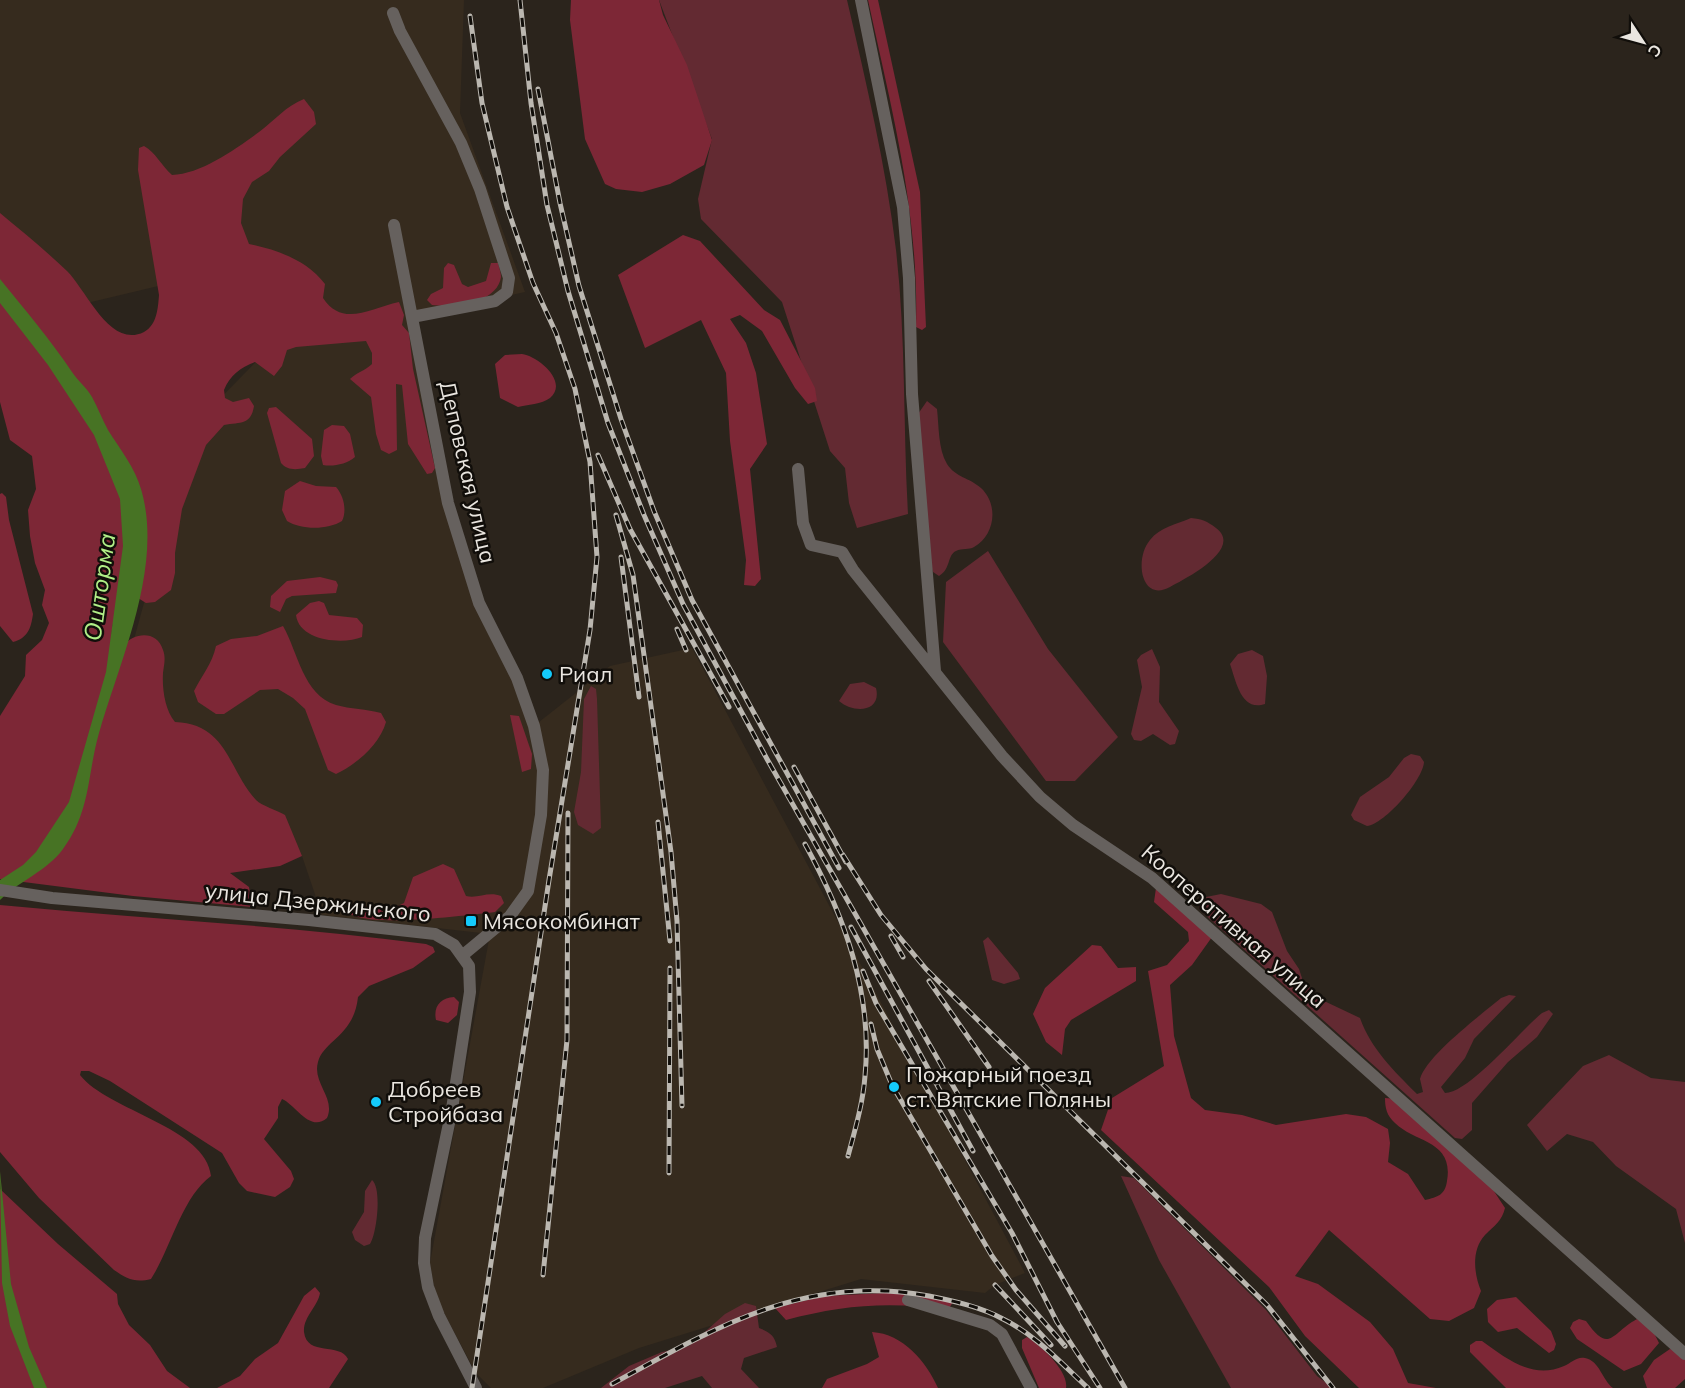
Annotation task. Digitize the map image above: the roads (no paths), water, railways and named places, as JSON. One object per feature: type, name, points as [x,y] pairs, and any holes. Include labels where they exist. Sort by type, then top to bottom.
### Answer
[{"type":"street","points":[[861,0],[903,207],[909,278],[912,394],[935,671]]},
{"type":"street","points":[[393,13],[400,31],[461,143],[484,200],[509,278],[507,292],[495,301],[412,317]]},
{"type":"street","name":"Деповская улица","points":[[394,225],[448,503],[479,603],[523,694],[534,726],[543,770],[541,815],[528,891],[510,916],[463,955]]},
{"type":"street","name":"Кооперативная улица","points":[[798,469],[803,523],[811,545],[842,552],[853,570],[1002,756],[1040,797],[1073,825],[1152,878],[1685,1354]]},
{"type":"street","name":"улица Дзержинского","points":[[0,890],[435,934],[454,945],[463,955]]},
{"type":"street","points":[[463,955],[471,977],[470,992],[450,1120],[425,1238],[424,1263],[428,1287],[436,1308],[476,1388]]},
{"type":"street","points":[[908,1300],[990,1325],[1002,1334],[1030,1388]]},
{"type":"railway","points":[[520,0],[531,103],[547,205],[568,291],[608,423],[644,515],[683,604],[767,759],[1125,1388]]},
{"type":"railway","points":[[470,16],[482,103],[507,207],[533,283],[556,333],[575,389],[590,462],[597,557],[590,630],[549,880],[472,1388]]},
{"type":"railway","points":[[538,89],[579,286],[621,419],[654,511],[692,600],[839,868]]},
{"type":"railway","points":[[598,455],[630,529],[729,707]]},
{"type":"railway","points":[[616,515],[633,575],[671,852],[677,921],[682,1106]]},
{"type":"railway","points":[[621,557],[639,697]]},
{"type":"railway","points":[[677,629],[686,650]]},
{"type":"railway","points":[[794,767],[846,862]]},
{"type":"railway","points":[[543,1275],[567,1040],[568,813]]},
{"type":"railway","points":[[658,822],[670,941]]},
{"type":"railway","points":[[805,844],[843,927],[860,985],[866,1045],[864,1086],[848,1156]]},
{"type":"railway","points":[[843,855],[881,915],[926,969],[1267,1305],[1333,1388]]},
{"type":"railway","points":[[851,927],[973,1151]]},
{"type":"railway","points":[[891,936],[903,957]]},
{"type":"railway","points":[[669,1173],[670,968]]},
{"type":"railway","points":[[863,971],[876,1003],[1012,1233],[1057,1322],[1100,1388]]},
{"type":"railway","points":[[929,981],[989,1067]]},
{"type":"railway","points":[[871,1024],[877,1049],[892,1085],[992,1256],[1016,1290],[1065,1346]]},
{"type":"railway","points":[[995,1285],[1051,1345]]},
{"type":"railway","points":[[612,1384],[688,1343],[763,1310],[802,1299],[842,1292],[884,1291],[929,1296],[967,1305],[995,1315],[1027,1333],[1088,1388]]},
{"type":"place","name":"Риал","points":[[547,674]]},
{"type":"place","name":"Мясокомбинат","points":[[471,921]]},
{"type":"place","name":"Пожарный поезд ст. Вятские Поляны","points":[[894,1087]]},
{"type":"place","name":"Добреев Стройбаза","points":[[376,1102]]},
{"type":"water label","name":"Ошторма","points":[[99,587]]}]
